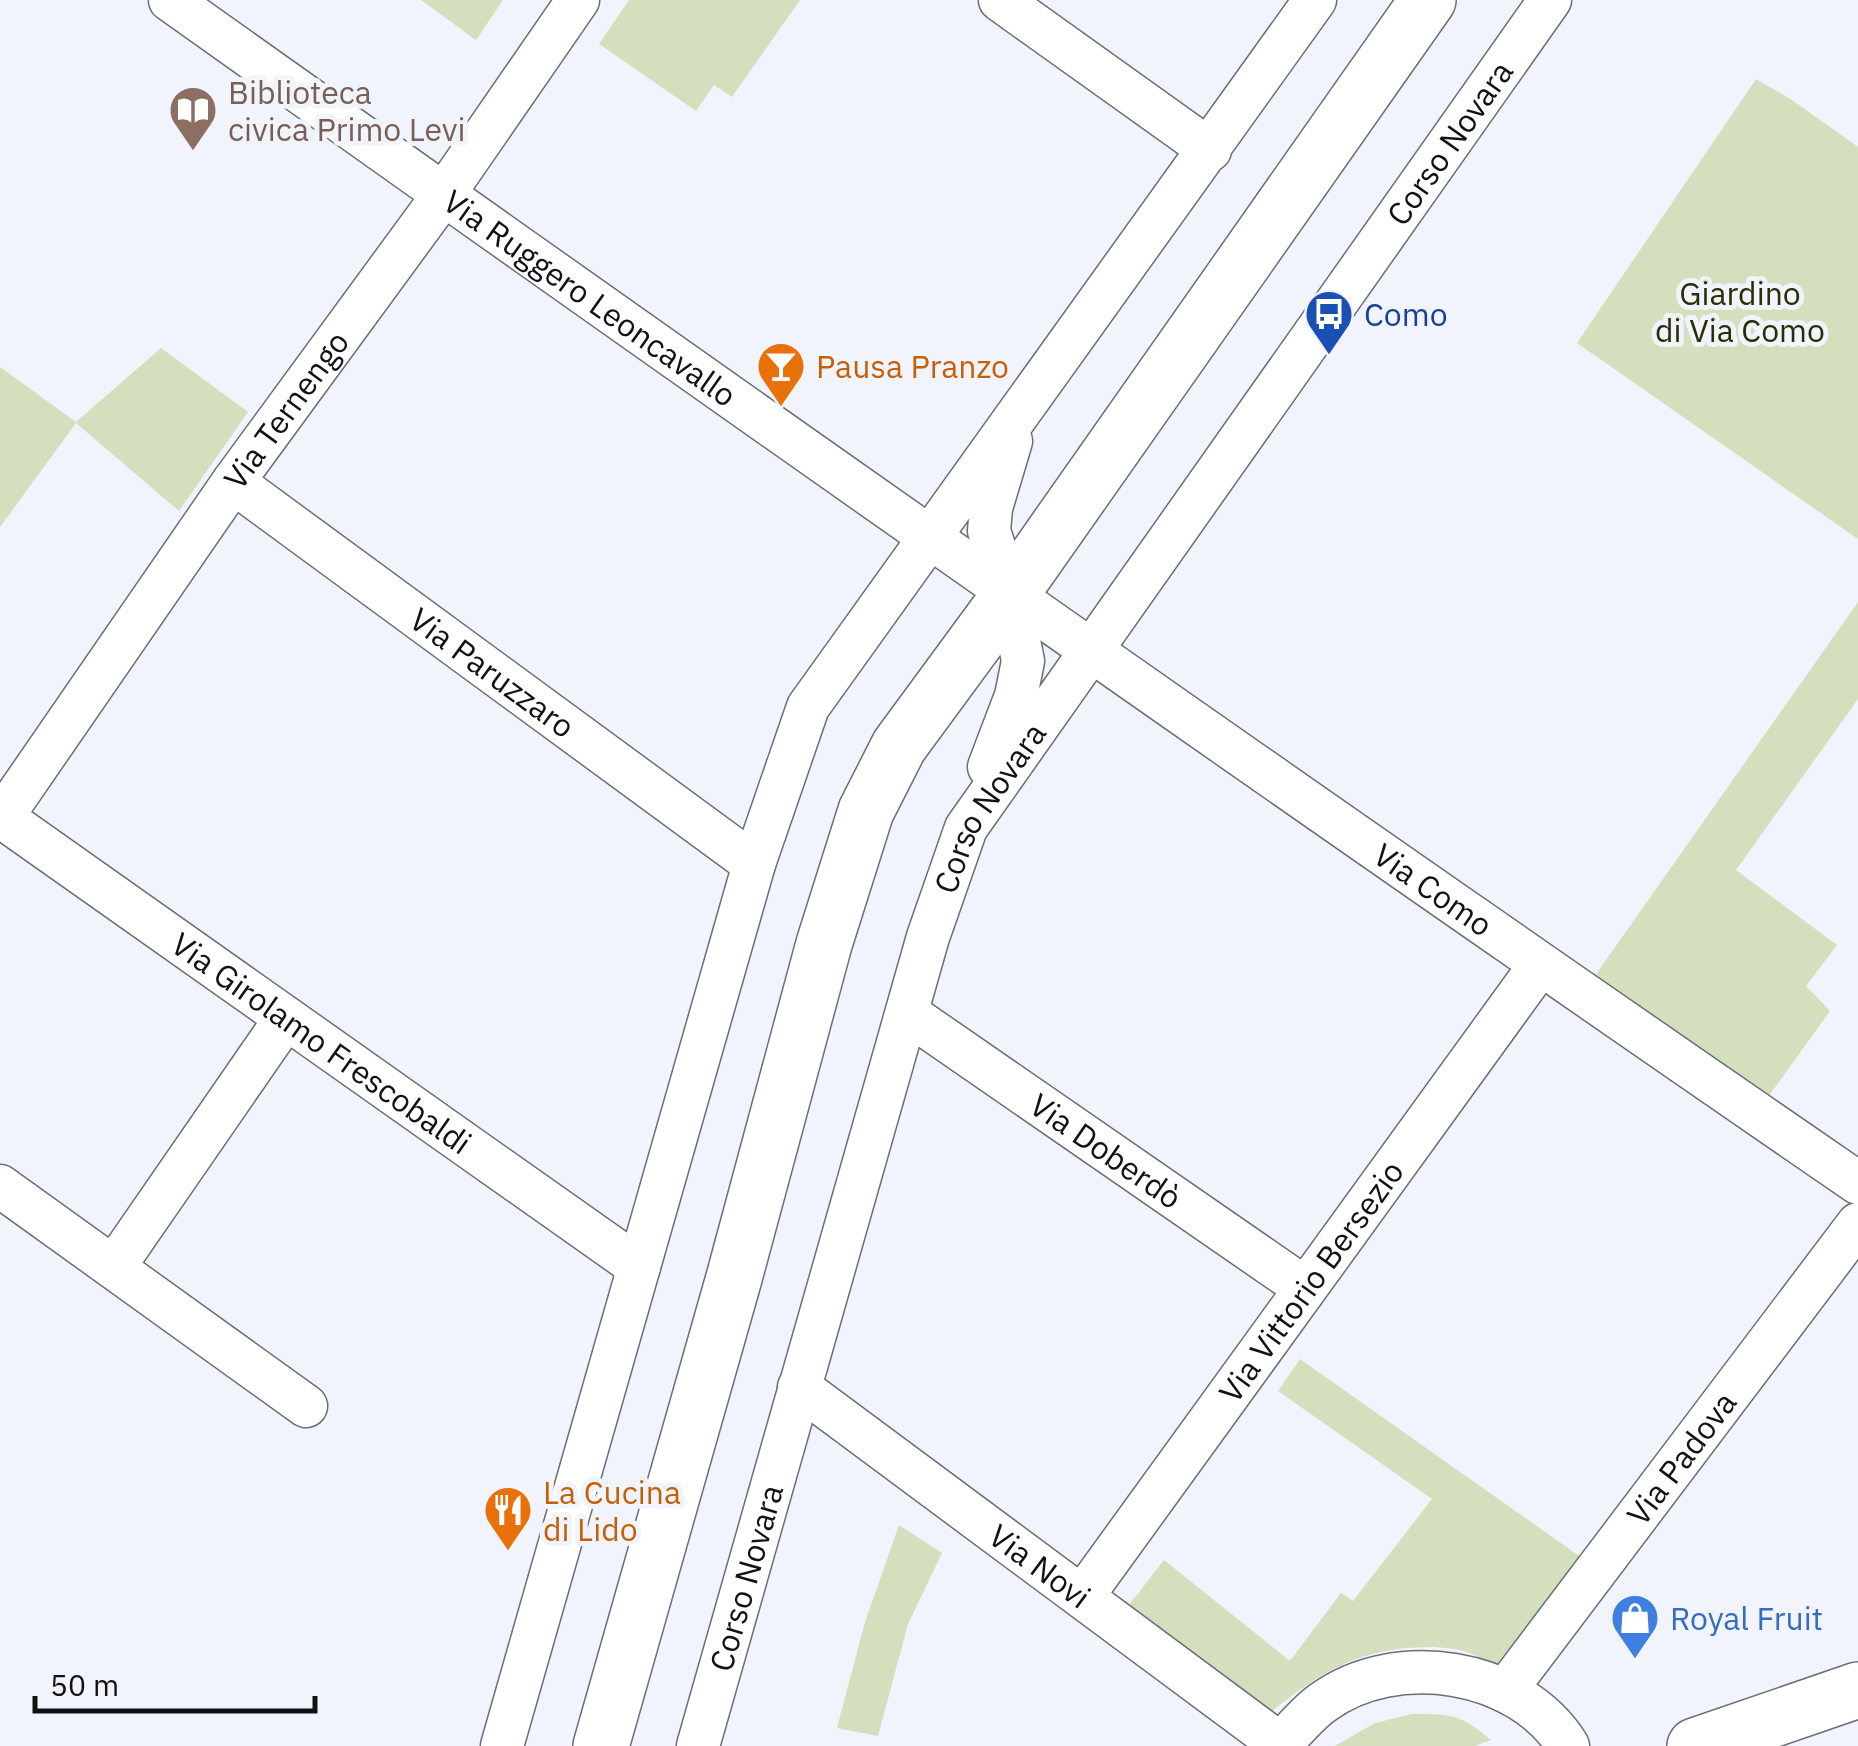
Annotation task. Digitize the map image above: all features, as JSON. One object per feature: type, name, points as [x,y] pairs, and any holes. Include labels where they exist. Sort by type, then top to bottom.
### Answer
[{"type":"main road","points":[[602,1746],[819,963],[866,811],[899,746],[1010,595],[1428,0]]},
{"type":"main road","points":[[1695,1746],[1858,1690]]},
{"type":"street","name":"Via Ruggero Leoncavallo","points":[[170,0],[1010,595]]},
{"type":"street","name":"Via Ternengo","points":[[2,819],[233,482],[444,194],[578,0]]},
{"type":"street","points":[[1000,0],[1210,150]]},
{"type":"street","points":[[502,1746],[754,864],[808,707],[1315,0]]},
{"type":"street","name":"Corso Novara","points":[[698,1746],[928,938],[966,828],[1550,0]]},
{"type":"street","points":[[966,828],[1019,685],[1023,661],[1010,595],[989,531],[991,508],[1019,414]]},
{"type":"street","name":"Via Paruzzaro","points":[[233,482],[754,864]]},
{"type":"street","name":"Via Como","points":[[1010,595],[1858,1184]]},
{"type":"street","name":"Via Girolamo Frescobaldi","points":[[2,819],[639,1266]]},
{"type":"street","name":"Via Vittorio Bersezio","points":[[1082,1597],[1540,965]]},
{"type":"street","name":"Via Doberdò","points":[[907,1012],[1305,1288]]},
{"type":"street","points":[[114,1268],[286,1018]]},
{"type":"street","points":[[0,1186],[306,1406]]},
{"type":"street","name":"Via Padova","points":[[1506,1691],[1858,1224]]},
{"type":"street","name":"Via Novi","points":[[799,1387],[1280,1745]]},
{"type":"street","points":[[1280,1745],[1323,1702],[1360,1683],[1407,1672],[1442,1672],[1506,1691],[1538,1713],[1568,1746]]},
{"type":"green space","points":[[421,0],[503,0],[476,40]]},
{"type":"green space","points":[[629,0],[800,0],[732,97],[714,85],[696,111],[599,44]]},
{"type":"green space","name":"Giardino di Via Como","points":[[1756,79],[1858,147],[1858,539],[1577,343]]},
{"type":"green space","points":[[161,348],[248,412],[179,511],[76,423],[0,527],[0,367],[76,422]]},
{"type":"green space","points":[[1858,602],[1858,699],[1736,870],[1837,945],[1806,986],[1830,1011],[1766,1100],[1594,977]]},
{"type":"green space","points":[[1300,1359],[1585,1560],[1501,1674],[1478,1657],[1459,1650],[1405,1648],[1344,1664],[1308,1684],[1271,1712],[1129,1605],[1164,1560],[1290,1661],[1341,1593],[1353,1601],[1432,1499],[1278,1391]]},
{"type":"green space","points":[[899,1525],[942,1553],[908,1624],[878,1736],[837,1728],[865,1622]]},
{"type":"green space","points":[[1412,1714],[1455,1717],[1491,1740],[1475,1746],[1335,1746],[1375,1723]]},
{"type":"place","name":"Biblioteca civica Primo Levi","points":[[193,152]]},
{"type":"place","name":"Como","points":[[1329,356]]},
{"type":"place","name":"Pausa Pranzo","points":[[781,408]]},
{"type":"place","name":"La Cucina di Lido","points":[[508,1552]]},
{"type":"place","name":"Royal Fruit","points":[[1635,1660]]}]
